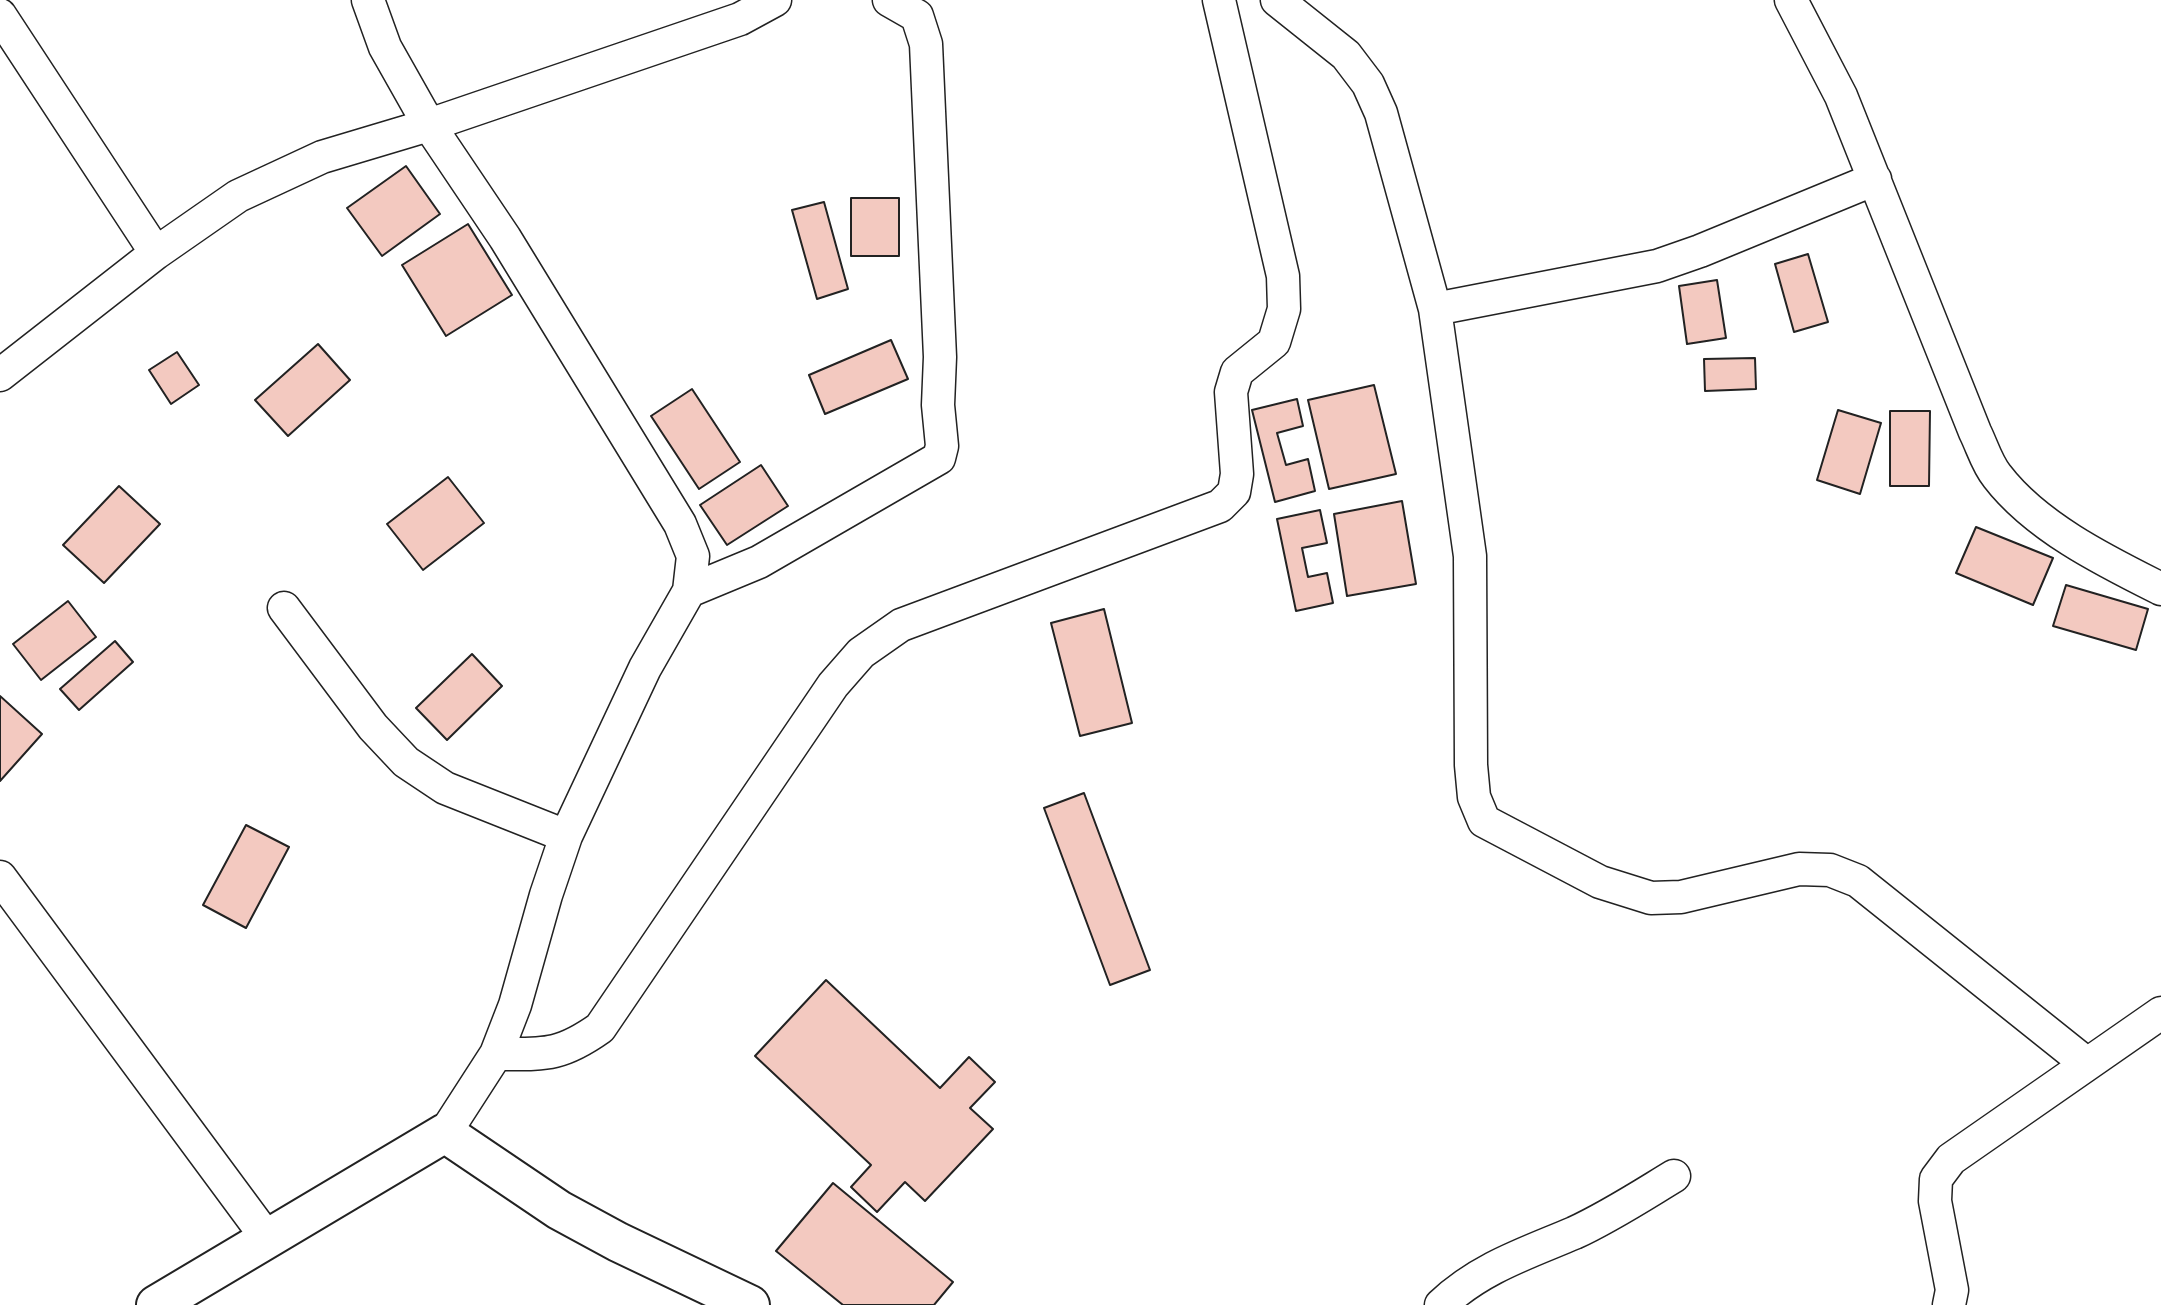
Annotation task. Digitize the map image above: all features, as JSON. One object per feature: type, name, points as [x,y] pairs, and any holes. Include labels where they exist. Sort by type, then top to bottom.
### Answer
[{"type":"street","points":[[156,1305],[445,1133],[496,1054],[515,1005],[546,895],[566,836],[645,668],[689,592],[693,556],[680,524],[505,238],[429,125],[385,47],[368,0]]},
{"type":"street","points":[[0,375],[156,253],[239,196],[322,157],[429,125],[740,19],[775,0]]},
{"type":"street","points":[[689,592],[759,562],[939,458],[942,446],[938,405],[940,356],[926,44],[917,16],[889,0]]},
{"type":"street","points":[[496,1054],[548,1054],[576,1045],[600,1028],[833,685],[861,653],[901,625],[1220,506],[1234,492],[1237,474],[1231,392],[1237,372],[1274,342],[1284,309],[1283,276],[1219,0]]},
{"type":"street","points":[[1277,0],[1346,55],[1368,84],[1381,113],[1435,309],[1470,556],[1471,765],[1474,797],[1485,821],[1600,882],[1651,898],[1681,897],[1799,869],[1830,870],[1858,881],[2087,1064]]},
{"type":"street","points":[[1791,0],[1841,96],[1975,432],[1996,475],[2040,519],[2101,559],[2161,589]]},
{"type":"street","points":[[0,15],[156,253]]},
{"type":"street","points":[[1435,309],[1657,267],[1875,178]]},
{"type":"street","points":[[284,608],[373,727],[406,762],[445,788],[566,836]]},
{"type":"street","points":[[0,877],[267,1238]]},
{"type":"street","points":[[1949,1305],[1952,1290],[1935,1201],[1936,1179],[1951,1159],[2161,1013]]},
{"type":"street","points":[[445,1133],[558,1210],[749,1305]]},
{"type":"street","points":[[1441,1305],[1450,1296],[1506,1260],[1596,1222],[1674,1176]]},
{"type":"building","points":[[406,166],[440,214],[382,256],[347,208]]},
{"type":"building","points":[[851,198],[899,198],[899,256],[851,256]]},
{"type":"building","points":[[824,202],[848,289],[817,299],[792,210]]},
{"type":"building","points":[[468,224],[512,295],[446,336],[402,265]]},
{"type":"building","points":[[1808,254],[1828,322],[1794,332],[1775,264]]},
{"type":"building","points":[[1717,280],[1726,338],[1687,344],[1679,286]]},
{"type":"building","points":[[891,340],[908,379],[825,414],[809,375]]},
{"type":"building","points":[[318,344],[350,380],[288,436],[255,400]]},
{"type":"building","points":[[177,352],[199,385],[171,404],[149,370]]},
{"type":"building","points":[[1755,358],[1756,389],[1705,391],[1704,359]]},
{"type":"building","points":[[1374,385],[1396,474],[1329,489],[1308,400]]},
{"type":"building","points":[[692,389],[740,462],[699,489],[651,416]]},
{"type":"building","points":[[1297,399],[1303,426],[1277,433],[1286,465],[1308,459],[1315,491],[1275,502],[1252,410]]},
{"type":"building","points":[[1838,410],[1881,423],[1860,494],[1817,480]]},
{"type":"building","points":[[1890,411],[1930,411],[1929,486],[1890,486]]},
{"type":"building","points":[[761,465],[788,506],[727,545],[700,505]]},
{"type":"building","points":[[448,477],[484,523],[423,570],[387,524]]},
{"type":"building","points":[[119,486],[160,524],[104,583],[63,545]]},
{"type":"building","points":[[1402,501],[1416,584],[1347,596],[1334,514]]},
{"type":"building","points":[[1320,510],[1327,543],[1302,548],[1308,577],[1327,573],[1333,603],[1296,611],[1277,519]]},
{"type":"building","points":[[1976,527],[2053,558],[2033,605],[1956,573]]},
{"type":"building","points":[[2066,585],[2148,609],[2136,650],[2053,626]]},
{"type":"building","points":[[68,601],[96,637],[41,680],[13,644]]},
{"type":"building","points":[[1104,609],[1132,723],[1080,736],[1051,623]]},
{"type":"building","points":[[115,641],[133,662],[79,710],[60,689]]},
{"type":"building","points":[[472,654],[502,686],[447,740],[416,708]]},
{"type":"building","points":[[0,696],[42,734],[0,781]]},
{"type":"building","points":[[1084,793],[1150,970],[1110,985],[1044,808]]},
{"type":"building","points":[[246,825],[289,847],[246,928],[203,905]]},
{"type":"building","points":[[826,980],[940,1088],[969,1057],[995,1082],[970,1108],[993,1129],[925,1201],[905,1182],[877,1212],[851,1187],[871,1165],[755,1056]]},
{"type":"building","points":[[833,1183],[953,1282],[934,1305],[843,1305],[776,1251]]}]
